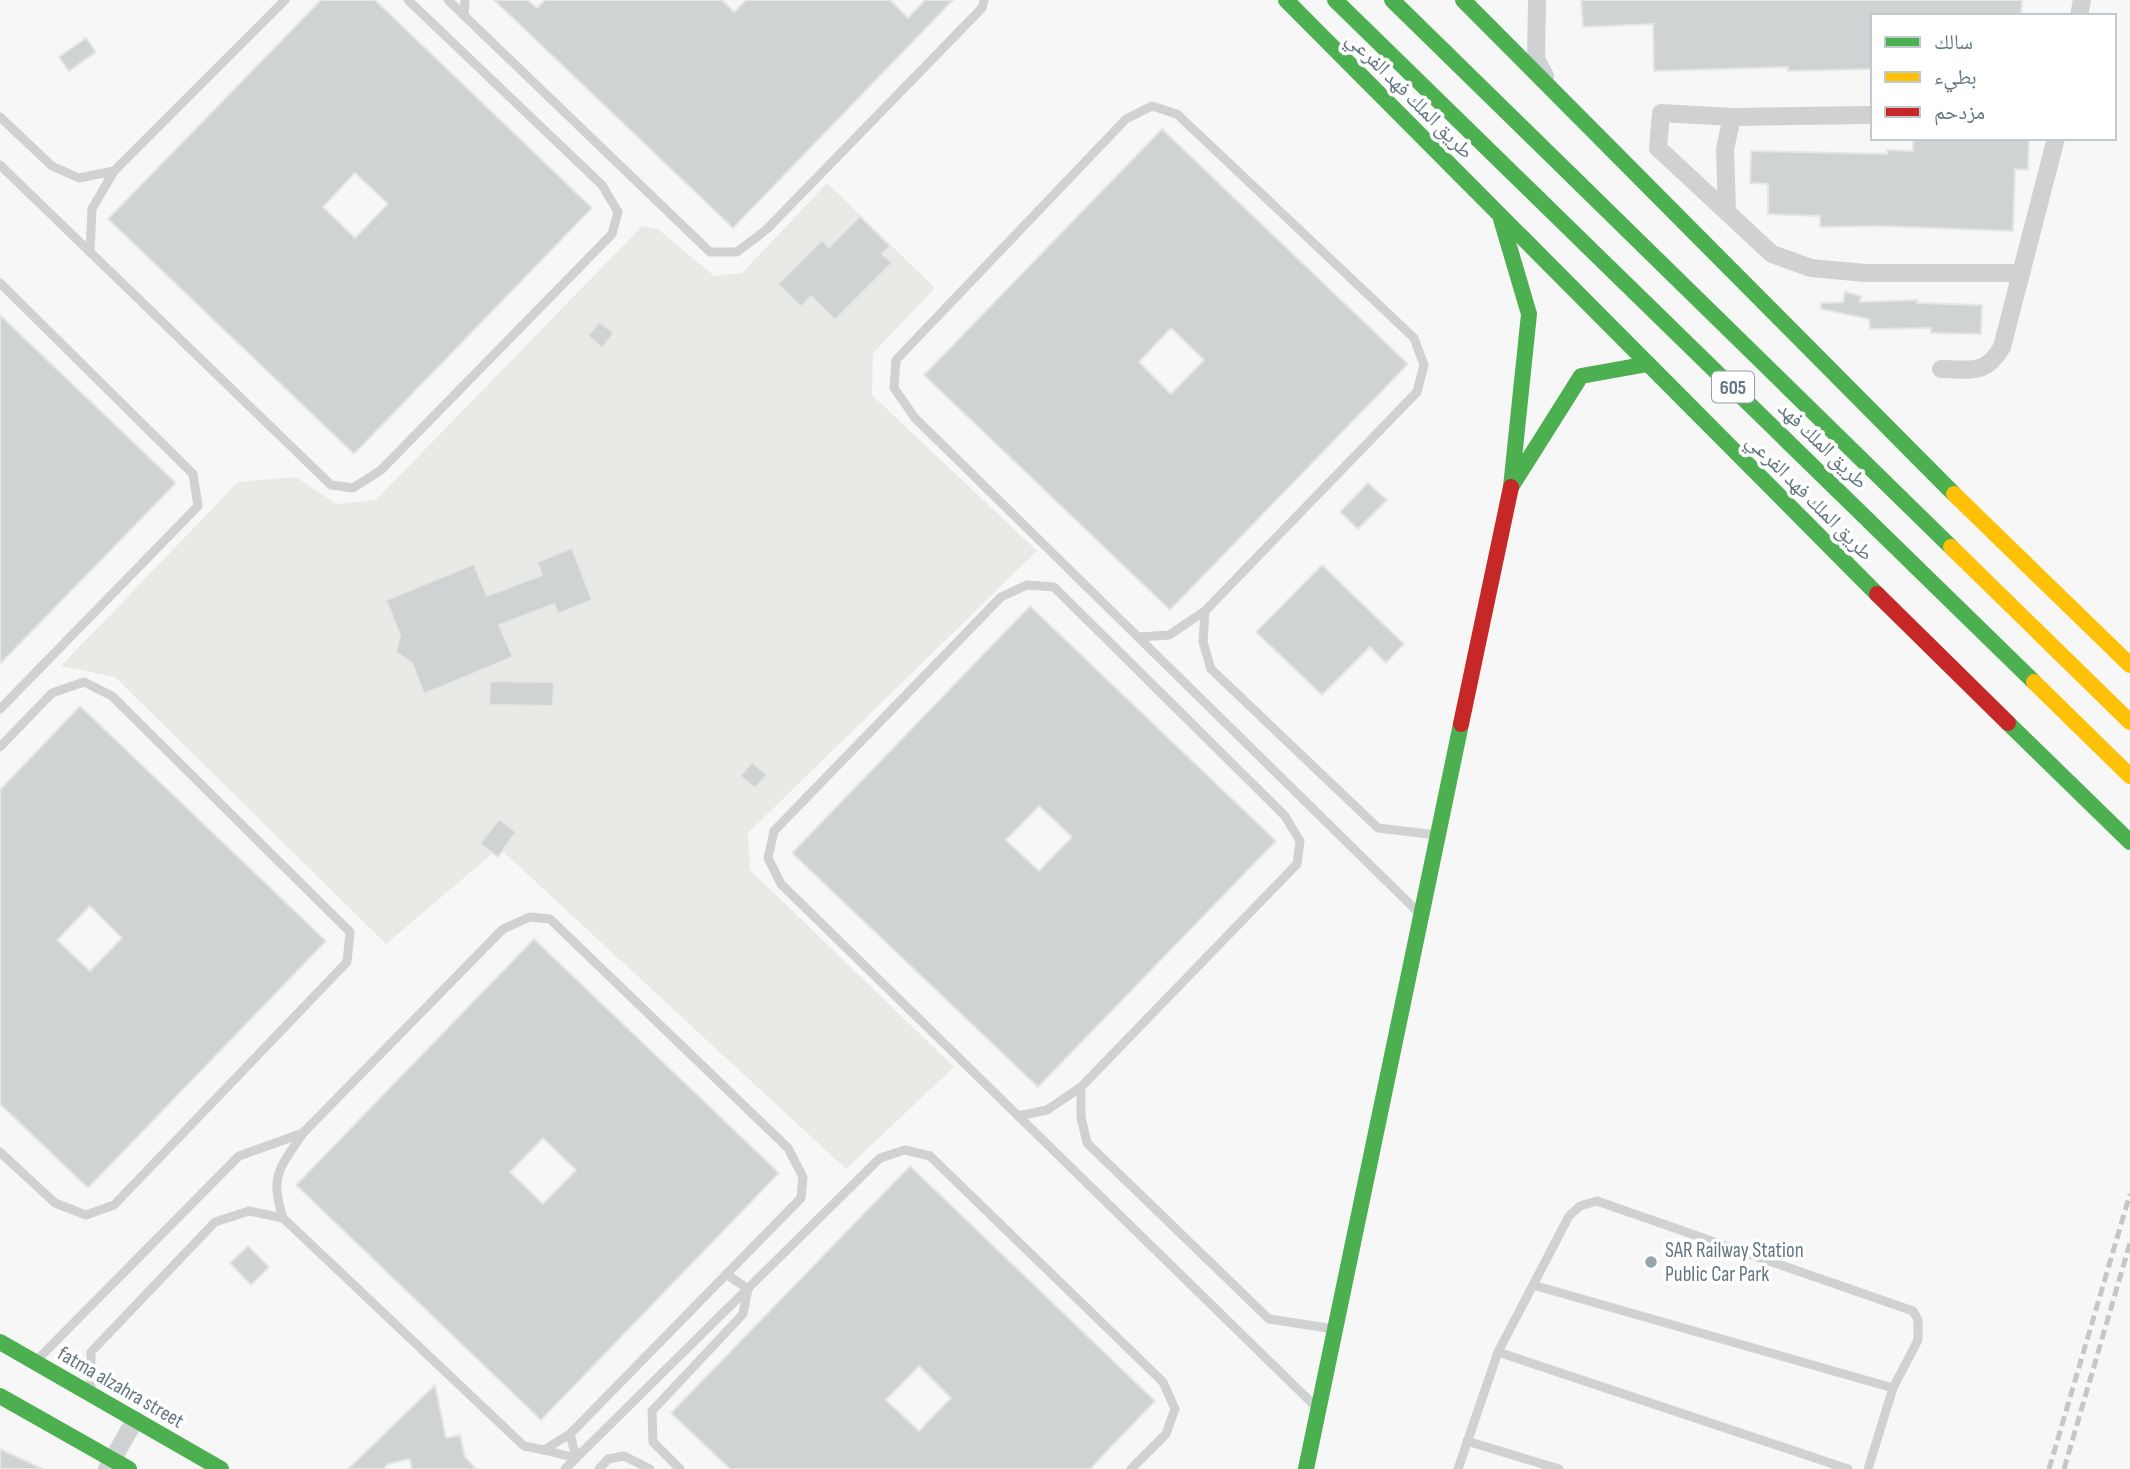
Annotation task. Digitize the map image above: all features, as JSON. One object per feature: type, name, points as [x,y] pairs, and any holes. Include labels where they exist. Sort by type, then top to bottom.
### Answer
[{"type":"main road","name":"طريق الملك فهد الفرعي","points":[[1286,0],[1828,547],[2130,842]]},
{"type":"main road","name":"طريق الملك فهد","points":[[1335,0],[2130,776]]},
{"type":"main road","name":"طريق الملك فهد","points":[[1392,0],[2130,722]]},
{"type":"main road","points":[[1463,0],[1899,441],[2130,665]]},
{"type":"main road","points":[[1306,1469],[1511,487],[1529,314],[1500,215]]},
{"type":"main road","points":[[1511,487],[1581,376],[1648,364]]},
{"type":"main road","name":"fatma alzahra street","points":[[0,1342],[221,1469]]},
{"type":"main road","points":[[0,1396],[110,1464],[129,1469]]},
{"type":"street","points":[[1537,0],[1536,59],[1552,89]]},
{"type":"street","points":[[1871,115],[1732,117],[1661,113],[1658,148],[1773,254],[1811,268],[1866,273],[2021,273]]},
{"type":"street","points":[[1727,212],[1725,149],[1732,117]]},
{"type":"street","points":[[1941,369],[1980,369],[1992,364],[2002,347],[2055,140]]},
{"type":"street","points":[[110,1464],[135,1420]]},
{"type":"lane","points":[[89,252],[92,209],[114,171],[285,0]]},
{"type":"lane","points":[[0,165],[331,485],[353,488],[381,470],[612,234],[618,212],[603,185],[408,0]]},
{"type":"lane","points":[[448,0],[710,252],[737,252],[776,219],[982,8],[984,0]]},
{"type":"lane","points":[[464,15],[465,0]]},
{"type":"lane","points":[[1139,637],[1169,635],[1205,611],[1417,392],[1424,365],[1414,338],[1177,114],[1152,106],[1126,119],[896,360],[894,388],[915,418],[1422,915]]},
{"type":"lane","points":[[0,117],[52,166],[79,178],[114,171]]},
{"type":"lane","points":[[0,284],[193,474],[198,506],[0,709]]},
{"type":"lane","points":[[1018,1116],[1047,1110],[1081,1087],[1297,864],[1300,841],[1285,816],[1054,587],[1027,585],[1001,597],[774,831],[768,858],[780,884],[1018,1116],[1319,1409]]},
{"type":"lane","points":[[1205,611],[1203,642],[1211,669],[1378,828],[1438,835]]},
{"type":"lane","points":[[0,747],[52,693],[84,682],[112,696],[350,932],[347,962],[114,1205],[86,1215],[55,1203],[0,1152]]},
{"type":"lane","points":[[544,1450],[570,1434],[801,1198],[803,1177],[788,1148],[550,919],[530,917],[503,929],[303,1133],[276,1174],[275,1194],[283,1218],[524,1446],[576,1458],[570,1434]]},
{"type":"lane","points":[[1081,1087],[1080,1117],[1087,1143],[1269,1319],[1335,1329]]},
{"type":"lane","points":[[35,1362],[239,1156],[303,1133]]},
{"type":"lane","points":[[565,1469],[880,1158],[905,1150],[930,1156],[1163,1382],[1175,1409],[1166,1434],[1132,1469]]},
{"type":"lane","points":[[1458,1469],[1498,1352],[1569,1216],[1580,1206],[1597,1201],[1913,1311],[1918,1320],[1918,1340],[1893,1388],[1868,1469]]},
{"type":"lane","points":[[91,1395],[91,1352],[215,1223],[249,1211],[283,1218]]},
{"type":"lane","points":[[726,1274],[748,1289]]},
{"type":"lane","points":[[1533,1285],[1893,1388]]},
{"type":"lane","points":[[680,1469],[653,1442],[652,1411],[744,1314],[748,1289]]},
{"type":"lane","points":[[1498,1352],[1848,1469]]},
{"type":"lane","points":[[1467,1441],[1559,1469]]},
{"type":"lane","points":[[598,1469],[608,1459],[624,1456],[650,1469]]},
{"type":"shaded area","points":[[827,183],[935,288],[873,353],[872,395],[1037,551],[748,833],[750,870],[954,1067],[846,1169],[499,848],[386,944],[115,677],[61,666],[238,482],[296,477],[336,504],[376,500],[642,226],[658,229],[714,276],[742,273]]},
{"type":"building","points":[[321,0],[375,0],[592,208],[354,454],[108,219]],"holes":[[[355,173],[388,204],[355,238],[323,207]]]},
{"type":"building","points":[[494,0],[528,0],[537,8],[545,0],[722,0],[734,12],[746,0],[890,0],[908,18],[925,0],[953,0],[733,228]]},
{"type":"building","points":[[1581,0],[2022,0],[2021,14],[1871,14],[1871,69],[1788,71],[1788,67],[1654,71],[1653,24],[1583,27]]},
{"type":"building","points":[[86,38],[96,52],[69,71],[59,57]]},
{"type":"building","points":[[1162,129],[1408,364],[1170,610],[924,375]],"holes":[[[1171,328],[1204,360],[1171,394],[1139,362]]]},
{"type":"building","points":[[1913,140],[2029,140],[2028,170],[2015,169],[2013,231],[1880,226],[1820,227],[1820,216],[1768,214],[1768,184],[1750,183],[1751,151],[1887,154],[1887,150],[1913,151]]},
{"type":"building","points":[[860,216],[890,246],[882,254],[892,263],[835,320],[811,296],[801,307],[778,284],[822,240],[829,247]]},
{"type":"building","points":[[1845,292],[1861,296],[1860,302],[1917,300],[1917,303],[1982,305],[1981,334],[1931,333],[1931,328],[1870,329],[1869,319],[1821,309],[1821,303],[1843,302]]},
{"type":"building","points":[[0,315],[176,483],[0,664]]},
{"type":"building","points":[[599,322],[614,333],[602,348],[588,336]]},
{"type":"building","points":[[1368,483],[1387,500],[1358,529],[1340,512]]},
{"type":"building","points":[[572,548],[592,600],[558,614],[554,604],[499,625],[513,657],[424,694],[412,663],[396,652],[400,635],[386,600],[474,564],[487,596],[542,575],[537,562]]},
{"type":"building","points":[[1322,565],[1404,644],[1386,663],[1370,647],[1322,695],[1256,632]]},
{"type":"building","points":[[1030,606],[1276,841],[1038,1087],[792,853]],"holes":[[[1039,806],[1072,837],[1039,871],[1006,840]]]},
{"type":"building","points":[[490,681],[554,682],[553,706],[489,705]]},
{"type":"building","points":[[80,706],[326,941],[88,1188],[0,1104],[0,790]],"holes":[[[90,906],[122,938],[90,971],[57,940]]]},
{"type":"building","points":[[752,762],[767,775],[755,788],[740,776]]},
{"type":"building","points":[[499,819],[516,832],[498,857],[480,844]]},
{"type":"building","points":[[534,939],[779,1173],[541,1420],[296,1185]],"holes":[[[543,1138],[576,1170],[543,1204],[510,1172]]]},
{"type":"building","points":[[910,1166],[1155,1401],[1090,1469],[730,1469],[671,1413]],"holes":[[[919,1366],[951,1398],[919,1431],[886,1400]]]},
{"type":"building","points":[[248,1246],[269,1267],[251,1285],[230,1263]]},
{"type":"building","points":[[435,1385],[446,1438],[460,1435],[465,1457],[476,1469],[412,1469],[410,1459],[388,1464],[383,1469],[348,1469]]},
{"type":"building","points":[[0,1449],[43,1469],[0,1469]]},
{"type":"railway","points":[[2049,1469],[2130,1194]]},
{"type":"railway","points":[[2064,1469],[2130,1243]]},
{"type":"traffic: fast","points":[[1286,0],[1877,594]]},
{"type":"traffic: fast","points":[[1335,0],[2034,682]]},
{"type":"traffic: fast","points":[[1392,0],[1951,547]]},
{"type":"traffic: fast","points":[[1463,0],[1954,494]]},
{"type":"traffic: fast","points":[[1501,219],[1529,314],[1511,487],[1581,376],[1648,364]]},
{"type":"traffic: fast","points":[[2008,723],[2130,842]]},
{"type":"traffic: fast","points":[[1306,1469],[1461,724]]},
{"type":"traffic: fast","points":[[0,1342],[221,1469]]},
{"type":"traffic: fast","points":[[0,1396],[129,1469]]},
{"type":"traffic: slow","points":[[1954,494],[2130,665]]},
{"type":"traffic: slow","points":[[1951,547],[2130,722]]},
{"type":"traffic: slow","points":[[2034,682],[2130,776]]},
{"type":"traffic: jam","points":[[1461,724],[1511,487]]},
{"type":"traffic: jam","points":[[1877,594],[2008,723]]},
{"type":"place","name":"SAR Railway Station Public Car Park","points":[[1651,1262]]}]
